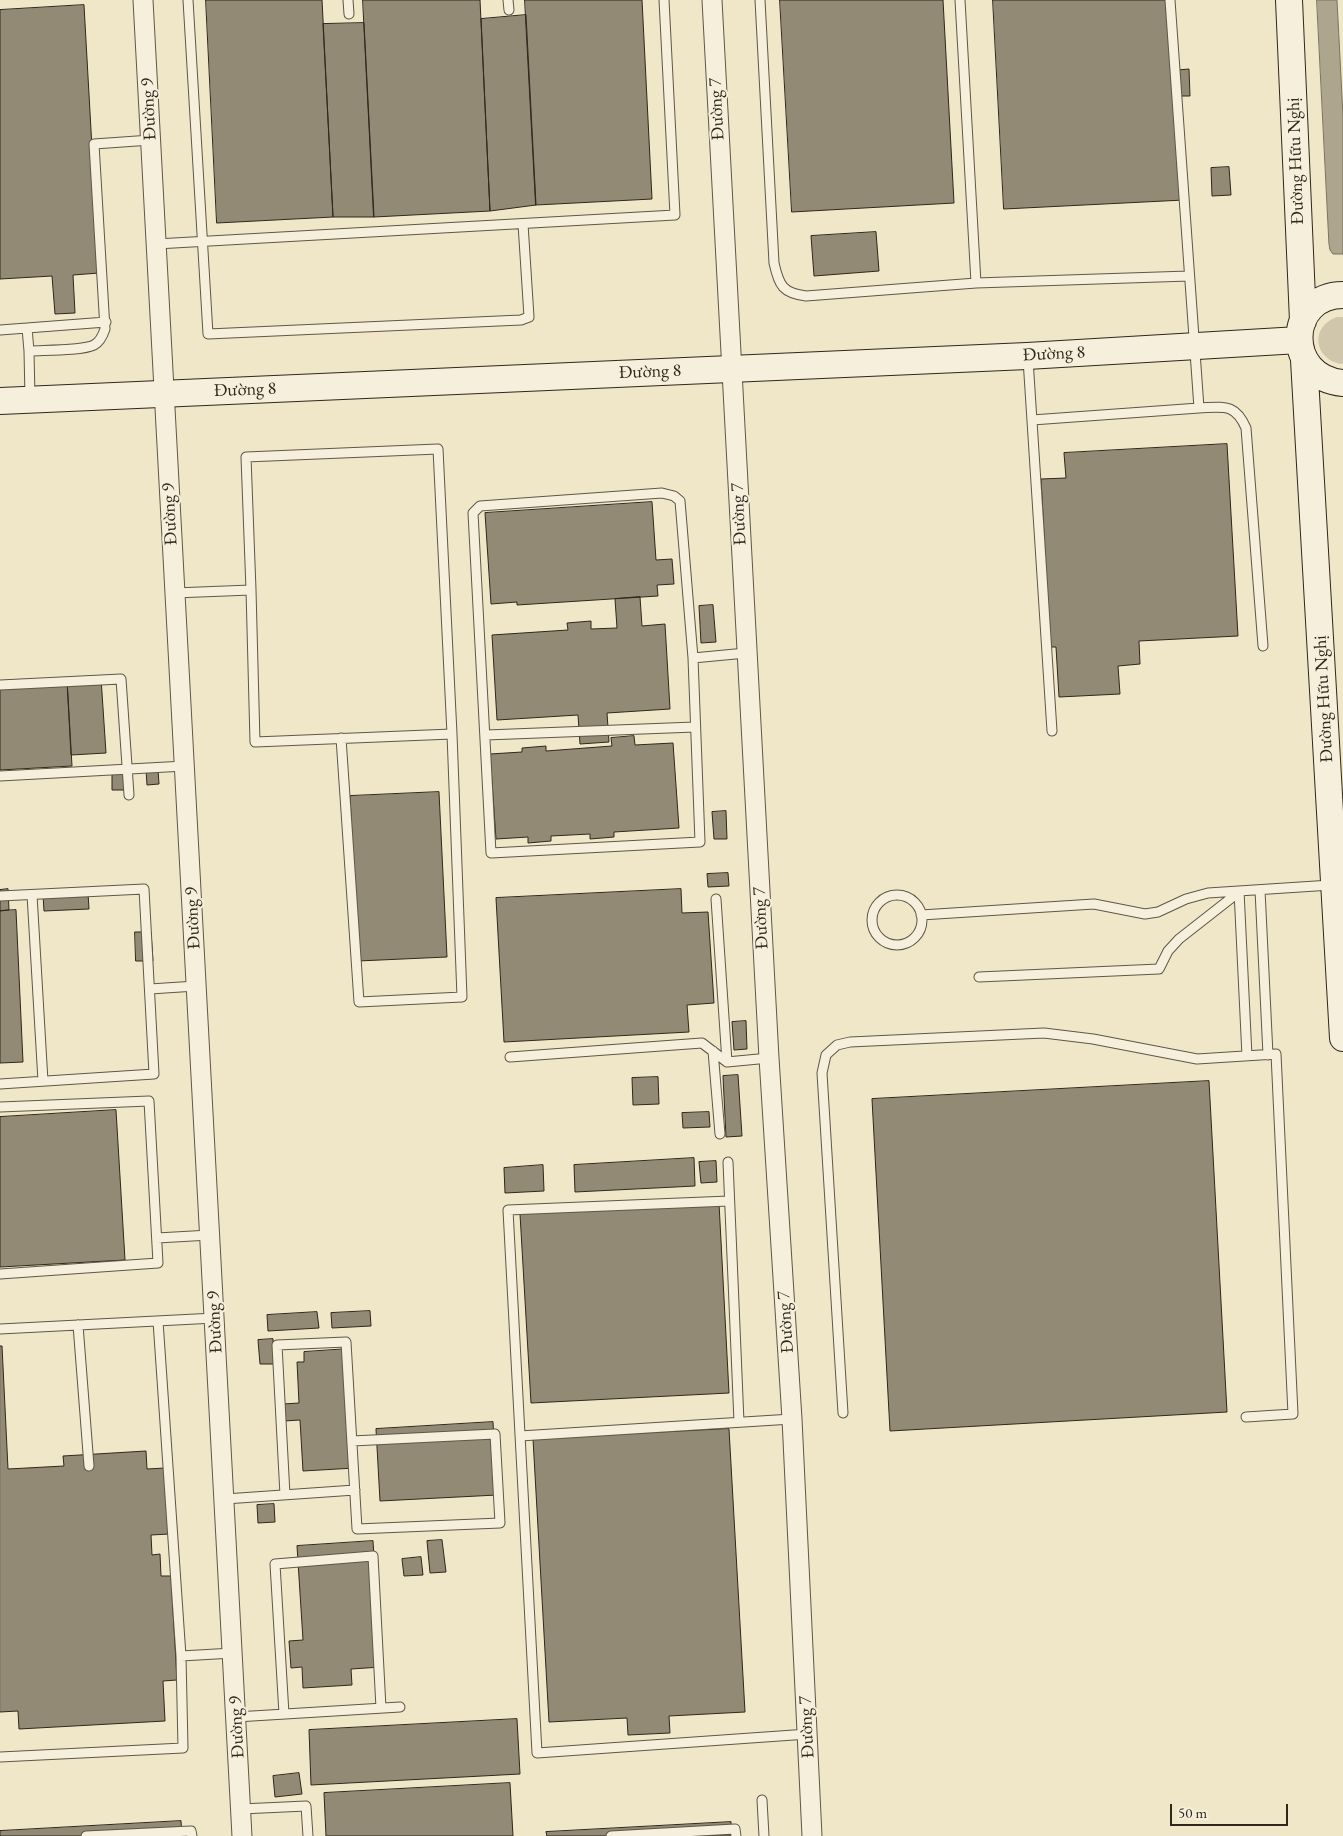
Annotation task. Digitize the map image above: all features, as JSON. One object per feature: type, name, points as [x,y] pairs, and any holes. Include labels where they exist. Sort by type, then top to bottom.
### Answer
[{"type":"street","name":"Đường 9","points":[[143,0],[242,1836]]},
{"type":"street","name":"Đường 7","points":[[712,0],[746,653],[792,1419],[812,1836]]},
{"type":"street","name":"Đường Hữu Nghị","points":[[1289,0],[1302,340],[1343,1038]]},
{"type":"street","points":[[1343,295],[1321,300],[1314,306],[1302,340],[1317,374],[1325,380],[1343,383]]},
{"type":"street","name":"Đường 8","points":[[0,401],[1027,356],[1302,340]]},
{"type":"lane","points":[[188,0],[208,334],[521,320],[529,317],[523,224]]},
{"type":"lane","points":[[348,0],[349,14]]},
{"type":"lane","points":[[508,0],[509,10]]},
{"type":"lane","points":[[156,244],[675,215],[664,0]]},
{"type":"lane","points":[[760,0],[774,263],[779,281],[784,289],[792,294],[806,296],[976,283],[1189,276]]},
{"type":"lane","points":[[960,0],[976,283]]},
{"type":"lane","points":[[1170,0],[1199,408]]},
{"type":"lane","points":[[28,351],[85,347],[94,345],[101,338],[106,322],[94,144],[151,140]]},
{"type":"lane","points":[[0,330],[106,322]]},
{"type":"lane","points":[[27,328],[30,399]]},
{"type":"lane","points":[[1027,356],[1052,731]]},
{"type":"lane","points":[[1032,420],[1220,407],[1233,409],[1241,416],[1246,428],[1263,646]]},
{"type":"lane","points":[[341,738],[359,1002],[462,997],[452,734],[438,448],[246,457],[254,742],[341,738],[452,734]]},
{"type":"lane","points":[[662,493],[674,496],[680,501],[693,658],[695,727],[700,842],[491,853],[473,513],[480,506],[662,493]]},
{"type":"lane","points":[[174,593],[251,590]]},
{"type":"lane","points":[[693,658],[746,653]]},
{"type":"lane","points":[[0,685],[121,679],[129,795]]},
{"type":"lane","points":[[486,736],[695,727]]},
{"type":"lane","points":[[0,776],[185,766]]},
{"type":"lane","points":[[921,915],[1085,904],[1110,906],[1144,914],[1158,912],[1186,899],[1208,893],[1334,885]]},
{"type":"lane","points":[[0,896],[144,889],[154,1074],[0,1084]]},
{"type":"lane","points":[[1260,890],[1268,1055]]},
{"type":"lane","points":[[979,977],[1159,968],[1168,952],[1179,939],[1239,892]]},
{"type":"lane","points":[[1239,892],[1247,1056]]},
{"type":"lane","points":[[32,895],[43,1081]]},
{"type":"lane","points":[[898,895],[913,901],[921,915],[922,924],[914,938],[900,944],[892,944],[878,936],[872,920],[873,912],[883,899],[898,895]]},
{"type":"lane","points":[[716,898],[727,1062]]},
{"type":"lane","points":[[150,989],[196,986]]},
{"type":"lane","points":[[843,1412],[822,1073],[824,1061],[829,1051],[838,1045],[850,1042],[1044,1033],[1093,1039],[1196,1058],[1276,1054],[1293,1414],[1246,1417]]},
{"type":"lane","points":[[510,1057],[702,1043],[727,1062],[769,1058]]},
{"type":"lane","points":[[713,1051],[720,1134]]},
{"type":"lane","points":[[0,1107],[149,1101],[158,1263],[0,1274]]},
{"type":"lane","points":[[728,1162],[738,1422]]},
{"type":"lane","points":[[729,1201],[508,1210],[537,1752],[808,1734]]},
{"type":"lane","points":[[157,1238],[210,1235]]},
{"type":"lane","points":[[0,1330],[215,1318]]},
{"type":"lane","points":[[0,1757],[183,1748],[181,1656],[158,1320]]},
{"type":"lane","points":[[78,1325],[89,1466]]},
{"type":"lane","points":[[285,1495],[277,1345],[346,1342],[357,1528],[500,1523],[495,1434],[352,1441]]},
{"type":"lane","points":[[520,1436],[792,1419]]},
{"type":"lane","points":[[225,1499],[355,1490]]},
{"type":"lane","points":[[284,1714],[275,1564],[373,1556],[381,1708]]},
{"type":"lane","points":[[181,1656],[233,1653]]},
{"type":"lane","points":[[236,1717],[400,1707]]},
{"type":"lane","points":[[762,1800],[764,1836]]},
{"type":"lane","points":[[241,1809],[306,1806],[308,1836]]},
{"type":"lane","points":[[611,1836],[735,1829],[736,1836]]},
{"type":"lane","points":[[86,1836],[191,1831],[192,1836]]},
{"type":"shaded area","points":[[1317,0],[1337,0],[1343,116],[1343,254],[1333,254],[1329,244]]},
{"type":"shaded area","points":[[1337,317],[1343,317],[1343,363],[1341,364],[1325,356],[1318,342],[1322,327],[1328,321]]},
{"type":"building","points":[[206,0],[322,0],[333,217],[217,223]]},
{"type":"building","points":[[363,0],[480,0],[490,211],[374,217]]},
{"type":"building","points":[[525,0],[642,0],[652,199],[536,205]]},
{"type":"building","points":[[780,0],[943,0],[954,203],[792,212]]},
{"type":"building","points":[[993,0],[1173,0],[1177,70],[1189,69],[1190,96],[1178,96],[1184,200],[1004,209]]},
{"type":"building","points":[[84,5],[99,273],[73,275],[75,313],[55,314],[52,276],[0,279],[0,10]]},
{"type":"building","points":[[526,15],[536,205],[490,211],[481,19]]},
{"type":"building","points":[[364,23],[374,217],[333,217],[323,24]]},
{"type":"building","points":[[1229,167],[1231,195],[1212,196],[1211,168]]},
{"type":"building","points":[[876,232],[879,271],[814,276],[811,236]]},
{"type":"building","points":[[1227,444],[1238,636],[1139,641],[1140,664],[1118,666],[1120,694],[1059,697],[1056,647],[1050,647],[1041,479],[1066,478],[1064,453]]},
{"type":"building","points":[[652,502],[656,560],[672,559],[674,584],[657,585],[658,596],[517,605],[517,602],[491,604],[485,513]]},
{"type":"building","points":[[640,597],[642,626],[665,624],[670,709],[607,713],[609,742],[580,744],[578,715],[497,720],[492,635],[568,630],[567,623],[591,621],[591,629],[617,628],[615,599]]},
{"type":"building","points":[[713,605],[716,642],[701,643],[699,606]]},
{"type":"building","points":[[101,678],[106,753],[71,755],[67,680]]},
{"type":"building","points":[[67,680],[72,766],[0,770],[0,684]]},
{"type":"building","points":[[634,736],[635,745],[673,743],[679,828],[614,832],[614,837],[590,839],[590,834],[551,836],[551,841],[528,843],[528,837],[496,839],[490,754],[522,752],[522,748],[546,746],[546,751],[612,746],[611,738]]},
{"type":"building","points":[[158,769],[159,784],[147,785],[146,770]]},
{"type":"building","points":[[126,774],[127,790],[112,790],[112,775]]},
{"type":"building","points":[[439,792],[447,957],[358,961],[350,796]]},
{"type":"building","points":[[726,811],[727,839],[714,839],[712,812]]},
{"type":"building","points":[[728,873],[729,886],[708,887],[707,874]]},
{"type":"building","points":[[8,889],[9,910],[0,911],[0,890]]},
{"type":"building","points":[[681,889],[682,913],[708,912],[714,1003],[687,1005],[689,1032],[504,1042],[496,898]]},
{"type":"building","points":[[88,893],[89,909],[44,911],[43,895]]},
{"type":"building","points":[[16,910],[23,1062],[0,1063],[0,911]]},
{"type":"building","points":[[135,932],[151,932],[153,961],[136,961]]},
{"type":"building","points":[[746,1021],[747,1049],[734,1050],[732,1022]]},
{"type":"building","points":[[738,1075],[742,1136],[726,1137],[723,1076]]},
{"type":"building","points":[[658,1077],[659,1104],[633,1105],[632,1078]]},
{"type":"building","points":[[1209,1081],[1227,1412],[890,1431],[872,1099]]},
{"type":"building","points":[[116,1110],[125,1260],[0,1267],[0,1117]]},
{"type":"building","points":[[709,1112],[710,1127],[683,1128],[682,1113]]},
{"type":"building","points":[[694,1158],[695,1186],[575,1192],[574,1165]]},
{"type":"building","points":[[716,1161],[717,1182],[701,1183],[699,1162]]},
{"type":"building","points":[[543,1165],[544,1191],[505,1193],[504,1168]]},
{"type":"building","points":[[719,1203],[729,1393],[531,1403],[520,1214]]},
{"type":"building","points":[[370,1311],[371,1326],[332,1328],[331,1313]]},
{"type":"building","points":[[317,1312],[319,1328],[268,1331],[267,1315]]},
{"type":"building","points":[[273,1339],[274,1364],[260,1364],[258,1340]]},
{"type":"building","points":[[0,1346],[2,1346],[8,1469],[64,1466],[63,1456],[146,1451],[147,1469],[165,1468],[169,1534],[151,1535],[152,1555],[160,1554],[161,1576],[171,1576],[177,1680],[163,1681],[165,1721],[19,1729],[18,1711],[0,1712]]},
{"type":"building","points":[[348,1349],[355,1468],[303,1471],[300,1420],[284,1421],[283,1404],[299,1403],[297,1362],[304,1362],[304,1352]]},
{"type":"building","points":[[493,1422],[497,1495],[380,1501],[376,1429]]},
{"type":"building","points":[[729,1429],[745,1712],[669,1716],[670,1733],[628,1735],[627,1718],[549,1722],[533,1439]]},
{"type":"building","points":[[274,1504],[275,1522],[258,1523],[257,1505]]},
{"type":"building","points":[[442,1540],[446,1572],[430,1573],[427,1541]]},
{"type":"building","points":[[373,1541],[381,1667],[351,1669],[352,1685],[303,1688],[302,1667],[291,1668],[289,1641],[303,1640],[297,1546]]},
{"type":"building","points":[[421,1557],[423,1575],[404,1576],[402,1559]]},
{"type":"building","points":[[517,1719],[520,1774],[311,1785],[309,1730]]},
{"type":"building","points":[[299,1773],[302,1794],[275,1797],[273,1776]]},
{"type":"building","points":[[510,1783],[513,1836],[326,1836],[324,1793]]},
{"type":"building","points":[[181,1821],[182,1836],[0,1836],[0,1831]]},
{"type":"building","points":[[731,1822],[731,1836],[547,1836],[546,1832]]}]
